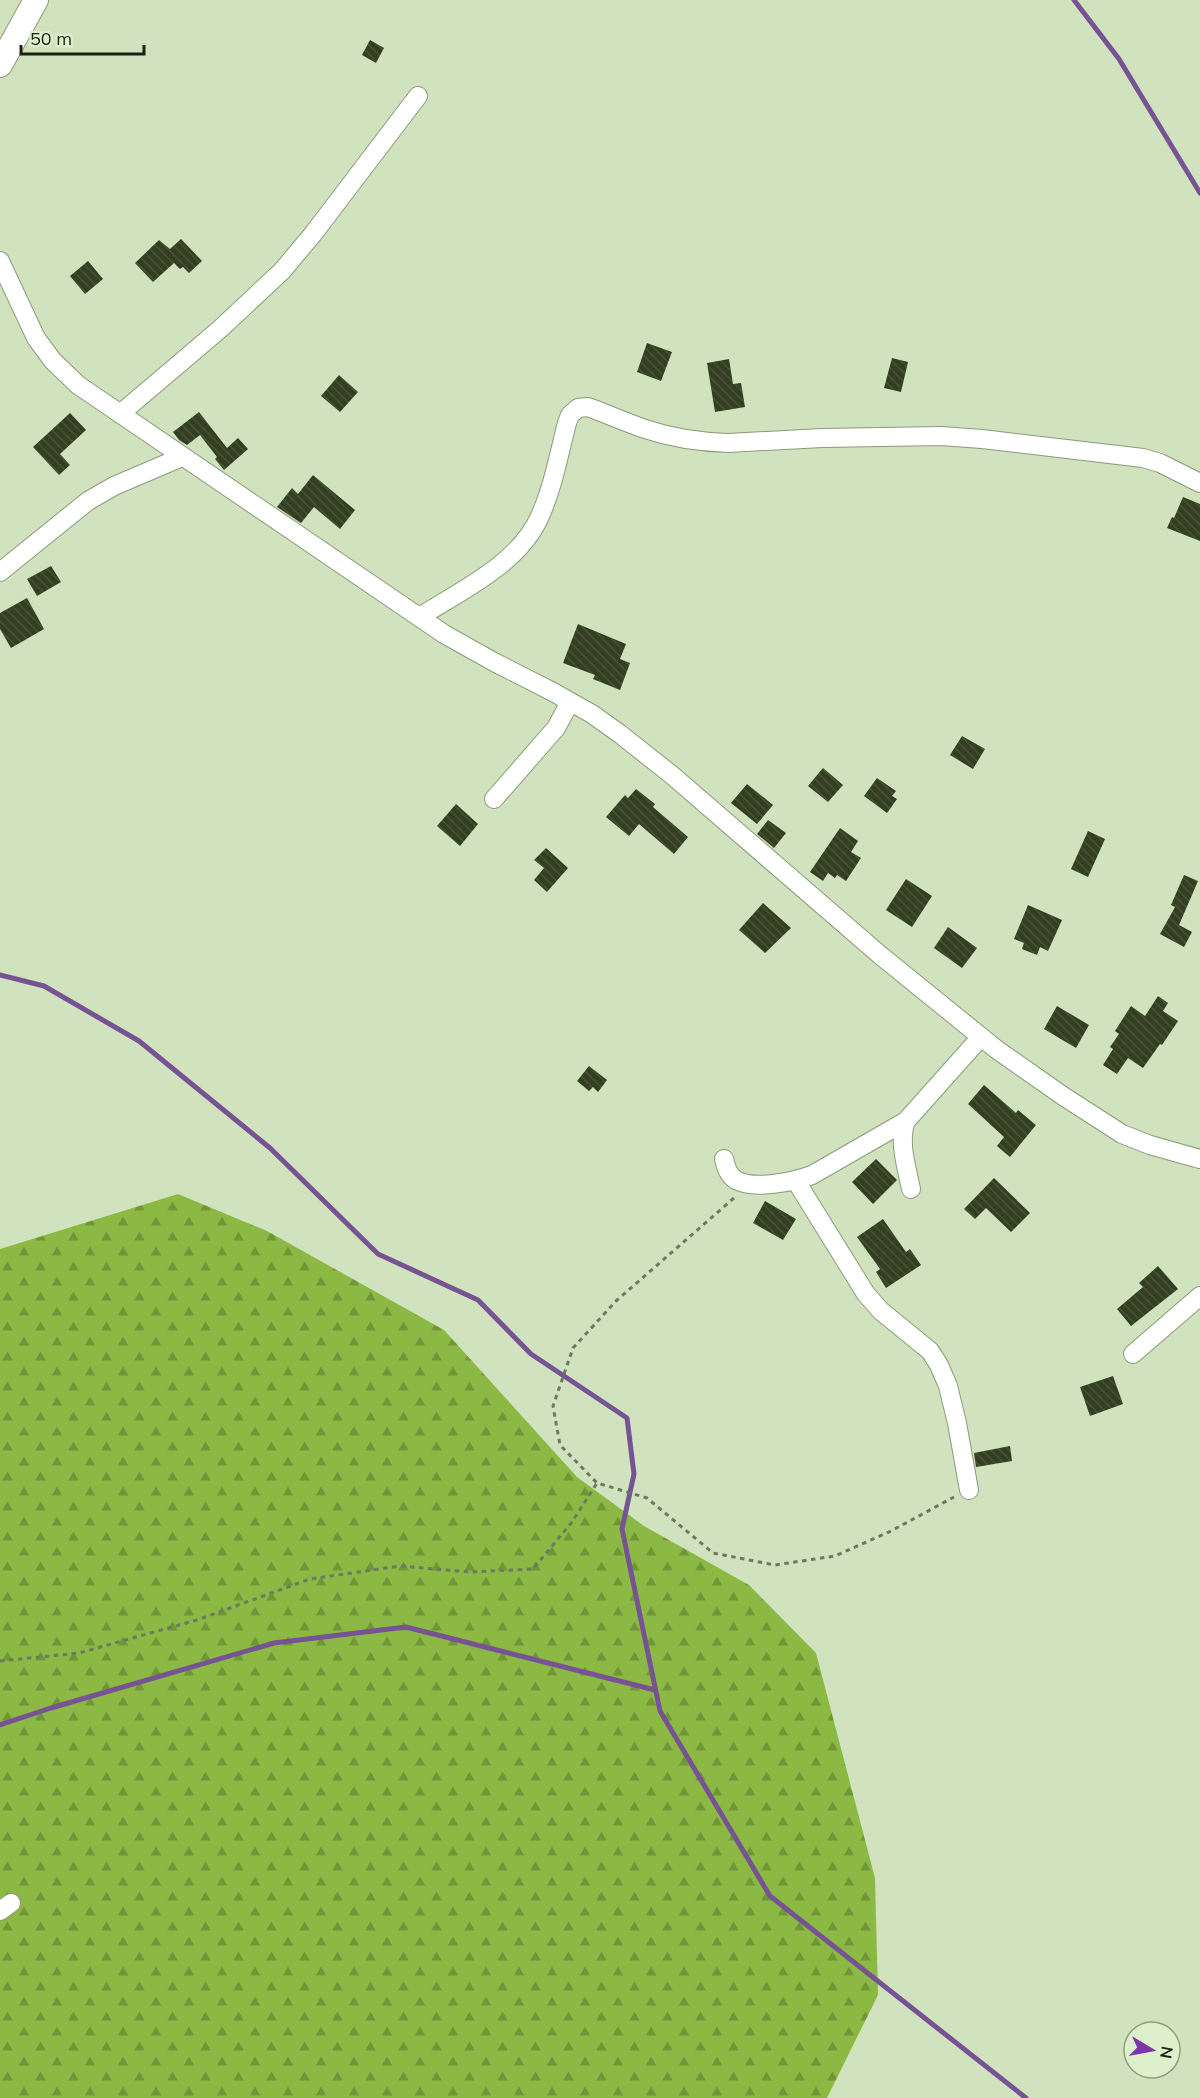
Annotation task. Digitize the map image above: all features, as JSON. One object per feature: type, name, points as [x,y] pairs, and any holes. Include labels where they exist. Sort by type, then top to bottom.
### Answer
[{"type":"main road","points":[[0,65],[36,0]]},
{"type":"street","points":[[120,414],[282,271],[418,96]]},
{"type":"street","points":[[0,261],[36,338],[53,361],[78,385],[419,617],[494,662],[570,702],[620,734],[673,776],[880,955],[981,1038],[1064,1096],[1122,1134],[1150,1145],[1200,1159]]},
{"type":"street","points":[[419,617],[509,558],[529,536],[540,516],[570,415],[578,408],[588,407],[645,429],[707,442],[886,436],[982,439],[1143,458],[1160,463],[1200,483]]},
{"type":"street","points":[[0,572],[88,501],[114,486],[182,457]]},
{"type":"street","points":[[494,799],[556,728],[570,702]]},
{"type":"street","points":[[724,1159],[726,1170],[735,1179],[751,1183],[796,1181],[812,1175],[906,1121],[981,1038]]},
{"type":"street","points":[[906,1121],[903,1131],[911,1189]]},
{"type":"street","points":[[796,1181],[866,1294],[881,1311],[930,1351],[939,1365],[948,1386],[957,1423],[969,1490]]},
{"type":"street","points":[[1133,1354],[1200,1296]]},
{"type":"path","points":[[751,1183],[616,1301],[573,1348],[553,1406],[560,1445],[597,1483],[647,1498],[713,1553],[775,1565],[835,1556],[891,1531],[969,1490]]},
{"type":"path","points":[[0,1661],[79,1653],[197,1620],[310,1579],[400,1566],[470,1572],[533,1569],[572,1522],[597,1483]]},
{"type":"green space","points":[[178,1194],[267,1231],[444,1330],[577,1477],[644,1526],[749,1585],[816,1653],[875,1878],[878,1995],[827,2098],[0,2098],[0,1249]]},
{"type":"building","points":[[370,40],[384,48],[376,63],[362,55]]},
{"type":"building","points":[[181,239],[202,261],[189,273],[174,263],[153,282],[135,263],[159,240],[170,249]]},
{"type":"building","points":[[88,261],[103,279],[85,294],[70,276]]},
{"type":"building","points":[[647,343],[672,352],[661,381],[637,372]]},
{"type":"building","points":[[892,358],[908,362],[901,392],[884,388]]},
{"type":"building","points":[[729,359],[733,384],[741,383],[745,407],[715,412],[707,363]]},
{"type":"building","points":[[339,375],[358,392],[340,412],[321,396]]},
{"type":"building","points":[[199,412],[227,448],[238,438],[248,449],[224,470],[200,435],[187,445],[173,432]]},
{"type":"building","points":[[70,413],[86,430],[60,454],[70,465],[59,475],[33,447]]},
{"type":"building","points":[[313,475],[355,510],[340,529],[314,507],[301,523],[277,507],[292,488],[298,494]]},
{"type":"building","points":[[1183,497],[1200,504],[1200,541],[1167,528]]},
{"type":"building","points":[[51,566],[61,582],[37,596],[27,579]]},
{"type":"building","points":[[27,598],[44,629],[11,648],[0,629],[0,613]]},
{"type":"building","points":[[578,624],[626,644],[620,659],[630,663],[620,690],[593,679],[595,675],[563,663]]},
{"type":"building","points":[[962,736],[985,749],[973,769],[950,755]]},
{"type":"building","points":[[823,768],[843,785],[828,802],[808,786]]},
{"type":"building","points":[[877,778],[896,791],[892,796],[897,799],[887,813],[864,796]]},
{"type":"building","points":[[747,784],[773,805],[757,824],[731,803]]},
{"type":"building","points":[[636,789],[655,804],[653,807],[688,837],[674,854],[639,824],[629,836],[606,817],[625,795],[628,798]]},
{"type":"building","points":[[456,804],[478,824],[460,846],[437,826]]},
{"type":"building","points":[[768,820],[786,833],[774,848],[757,834]]},
{"type":"building","points":[[840,828],[858,841],[851,852],[861,858],[846,881],[837,875],[835,878],[828,873],[823,881],[810,872]]},
{"type":"building","points":[[1088,831],[1105,839],[1088,877],[1071,869]]},
{"type":"building","points":[[546,848],[568,868],[547,892],[534,880],[544,868],[534,860]]},
{"type":"building","points":[[1184,875],[1198,881],[1179,925],[1192,932],[1184,947],[1160,934],[1175,907],[1171,905]]},
{"type":"building","points":[[906,879],[932,896],[912,927],[886,910]]},
{"type":"building","points":[[763,903],[791,928],[765,953],[739,930]]},
{"type":"building","points":[[1028,905],[1062,920],[1048,951],[1040,947],[1037,955],[1022,949],[1024,943],[1014,939]]},
{"type":"building","points":[[948,927],[977,948],[962,968],[934,948]]},
{"type":"building","points":[[1158,996],[1168,1003],[1163,1011],[1178,1021],[1162,1045],[1160,1044],[1143,1068],[1128,1058],[1117,1074],[1103,1065],[1113,1049],[1110,1047],[1119,1034],[1115,1031],[1131,1006],[1145,1016]]},
{"type":"building","points":[[1057,1006],[1089,1025],[1076,1048],[1044,1029]]},
{"type":"building","points":[[589,1066],[607,1080],[598,1092],[593,1087],[589,1091],[577,1081]]},
{"type":"building","points":[[984,1085],[1016,1113],[1018,1110],[1036,1125],[1010,1157],[997,1146],[1004,1137],[968,1104]]},
{"type":"building","points":[[876,1159],[897,1180],[873,1204],[852,1182]]},
{"type":"building","points":[[994,1178],[1030,1213],[1011,1232],[986,1208],[975,1219],[964,1209]]},
{"type":"building","points":[[765,1201],[796,1219],[783,1240],[753,1223]]},
{"type":"building","points":[[883,1219],[906,1252],[910,1249],[921,1265],[886,1288],[876,1272],[880,1269],[857,1237]]},
{"type":"building","points":[[1158,1266],[1178,1289],[1131,1326],[1117,1309],[1143,1287],[1139,1283]]},
{"type":"building","points":[[1113,1376],[1123,1404],[1090,1416],[1080,1387]]},
{"type":"building","points":[[1010,1446],[1012,1461],[976,1467],[974,1453]]},
{"type":"waterway","points":[[1074,0],[1119,59],[1200,193]]},
{"type":"waterway","points":[[0,975],[44,986],[139,1041],[270,1148],[378,1254],[478,1300],[531,1354],[627,1418],[634,1474],[622,1529],[660,1711],[770,1896],[1026,2098]]},
{"type":"waterway","points":[[0,1725],[274,1643],[406,1627],[655,1690]]}]
